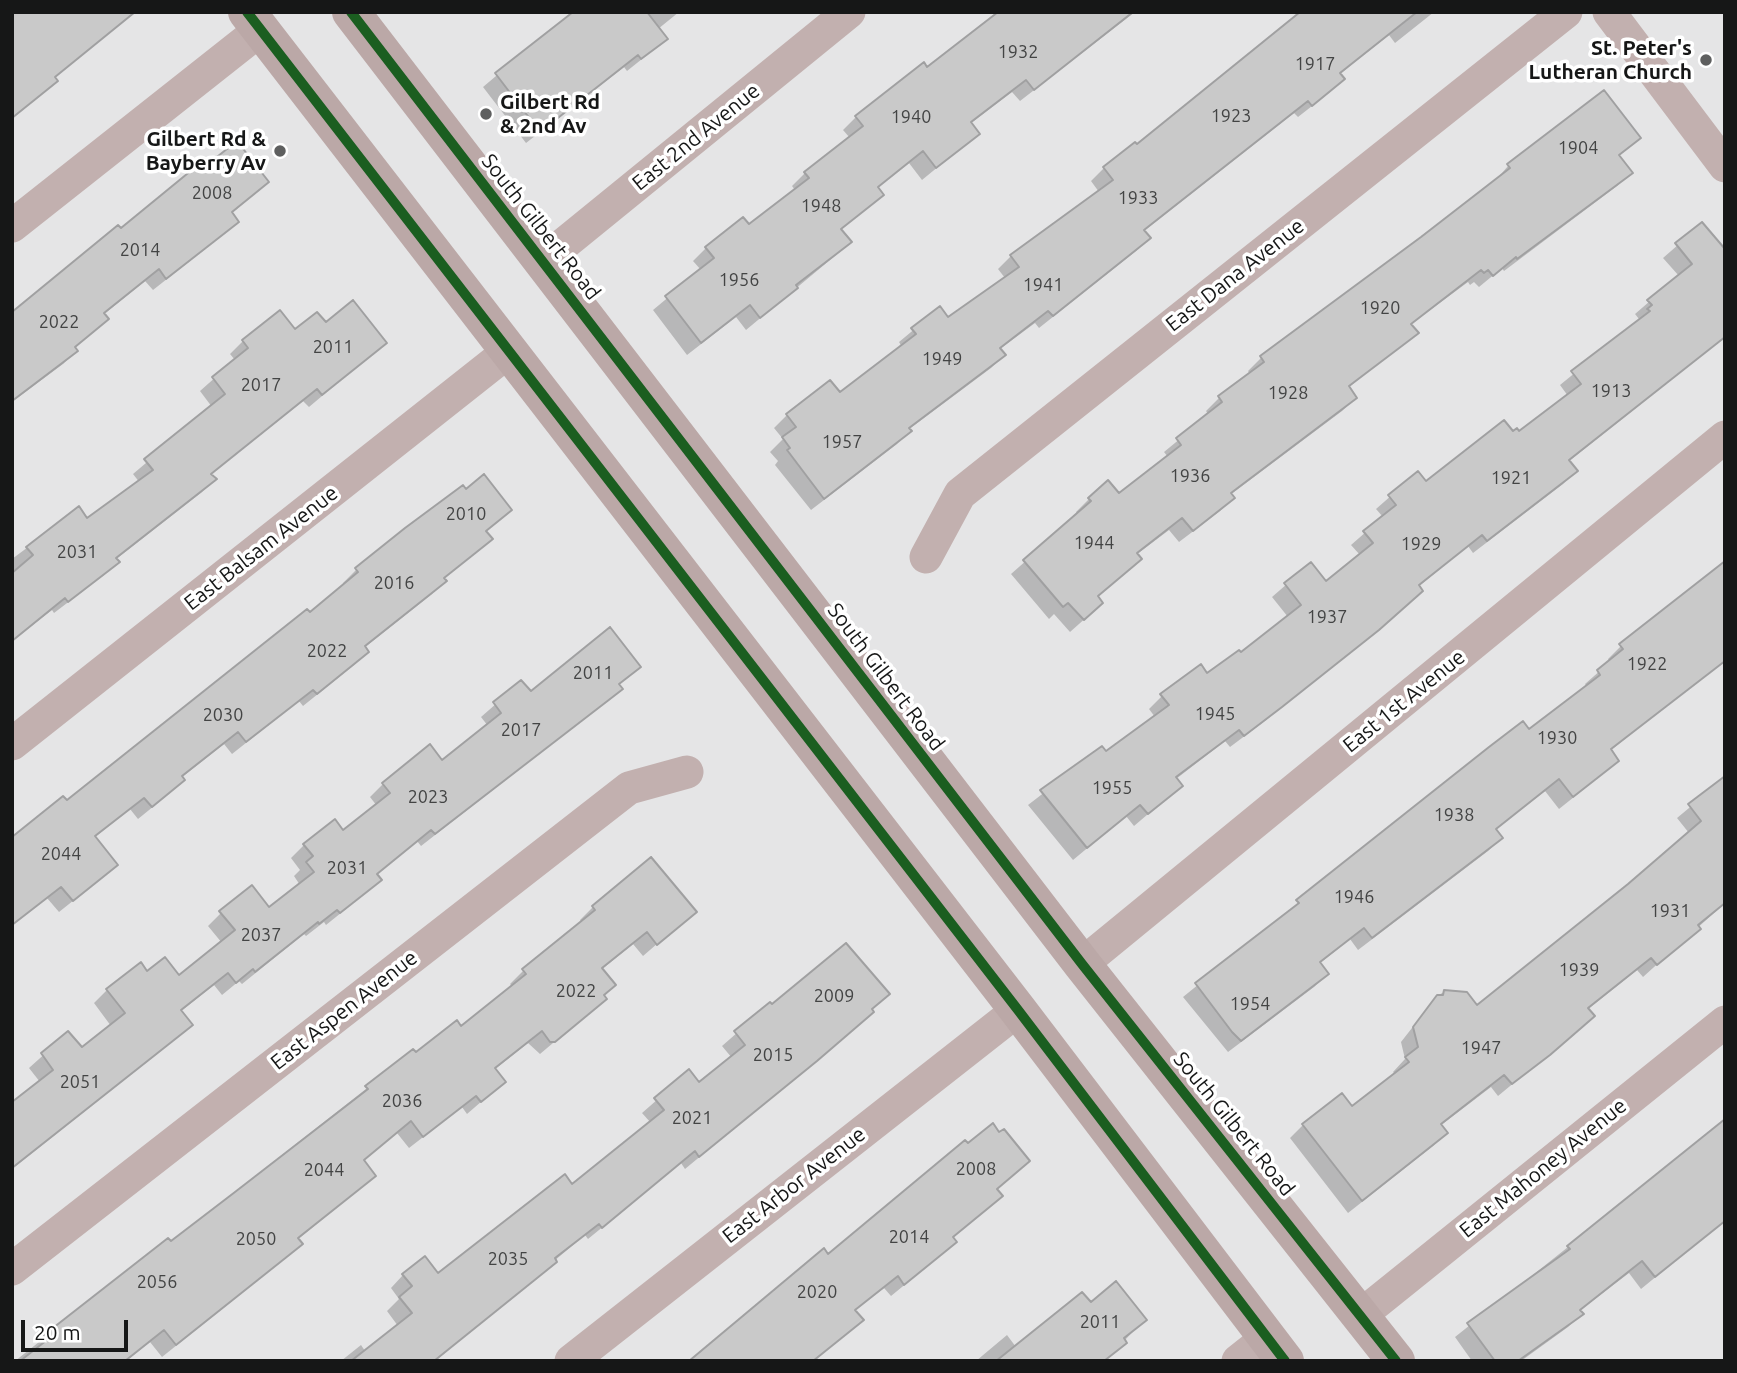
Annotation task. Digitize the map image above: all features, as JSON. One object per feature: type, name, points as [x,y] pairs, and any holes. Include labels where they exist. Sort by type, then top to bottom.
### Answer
[{"type":"main road","name":"South Gilbert Road","points":[[351,12],[1082,964],[1396,1361]]},
{"type":"main road","points":[[253,21],[1018,1010],[1263,1353]]},
{"type":"street","name":"East 2nd Avenue","points":[[543,261],[849,12]]},
{"type":"street","name":"East Dana Avenue","points":[[926,557],[960,494],[1566,12]]},
{"type":"street","points":[[1609,12],[1725,166]]},
{"type":"street","points":[[12,226],[253,21]]},
{"type":"street","name":"East Balsam Avenue","points":[[12,744],[509,351]]},
{"type":"street","name":"East 1st Avenue","points":[[1082,964],[1725,437]]},
{"type":"street","name":"East Aspen Avenue","points":[[12,1269],[629,788],[687,772]]},
{"type":"street","name":"East Arbor Avenue","points":[[571,1361],[1018,1010]]},
{"type":"street","name":"East Mahoney Avenue","points":[[1361,1315],[1725,1022]]},
{"type":"building","points":[[12,12],[135,12],[55,77],[58,81],[12,118]]},
{"type":"building","points":[[573,12],[647,12],[668,39],[641,59],[638,55],[540,132],[495,73]]},
{"type":"building","points":[[998,12],[1133,12],[1034,90],[1026,80],[971,122],[980,134],[936,168],[923,151],[878,187],[884,195],[841,229],[852,242],[796,285],[798,288],[760,318],[750,305],[701,343],[665,296],[714,258],[705,247],[743,217],[749,224],[809,178],[804,172],[863,126],[855,116],[924,62],[927,67]]},
{"type":"building","points":[[1300,12],[1417,12],[1340,73],[1345,79],[1312,106],[1308,101],[1144,230],[1151,238],[1053,316],[1048,311],[1000,348],[1006,355],[909,428],[912,431],[824,499],[787,450],[790,448],[782,437],[796,427],[786,414],[830,380],[840,392],[916,334],[911,328],[940,306],[948,317],[1019,267],[1010,255],[1113,180],[1103,167],[1135,142],[1137,144]]},
{"type":"building","points":[[1604,90],[1641,138],[1619,155],[1633,173],[1493,276],[1488,270],[1484,273],[1481,270],[1411,324],[1419,333],[1349,386],[1357,398],[1231,493],[1235,498],[1193,531],[1182,518],[1137,553],[1142,559],[1098,596],[1103,603],[1084,620],[1068,603],[1063,607],[1023,560],[1091,501],[1088,498],[1108,480],[1119,493],[1181,445],[1176,438],[1222,402],[1218,396],[1264,362],[1260,356],[1421,237],[1510,168],[1507,164]]},
{"type":"building","points":[[237,141],[269,182],[232,212],[239,222],[166,279],[159,269],[104,313],[109,319],[75,347],[78,351],[12,401],[12,312],[118,225],[121,228],[204,160],[208,164]]},
{"type":"building","points":[[1702,222],[1725,249],[1725,337],[1569,460],[1578,471],[1487,541],[1482,535],[1419,585],[1423,591],[1379,630],[1244,736],[1239,730],[1176,777],[1183,786],[1148,814],[1140,805],[1087,848],[1040,790],[1102,746],[1106,751],[1169,705],[1160,694],[1201,664],[1207,673],[1239,650],[1241,652],[1301,605],[1284,583],[1311,562],[1326,581],[1373,543],[1363,531],[1396,505],[1388,495],[1418,471],[1426,481],[1504,420],[1513,431],[1517,428],[1519,431],[1581,384],[1571,371],[1650,311],[1647,309],[1652,305],[1647,300],[1692,264],[1675,243]]},
{"type":"building","points":[[353,300],[387,343],[322,395],[317,389],[211,474],[217,479],[116,558],[120,562],[68,602],[65,598],[12,641],[12,573],[33,555],[26,547],[79,506],[87,518],[153,470],[144,459],[225,394],[212,377],[248,348],[242,340],[280,310],[295,329],[317,312],[326,322]]},
{"type":"building","points":[[484,474],[512,510],[486,531],[493,539],[444,578],[447,581],[365,646],[369,652],[317,694],[313,690],[246,742],[238,732],[182,776],[185,780],[152,807],[144,798],[95,836],[118,865],[73,901],[61,887],[12,925],[12,837],[63,796],[67,800],[307,609],[310,612],[358,572],[355,568],[405,528],[463,485],[466,489]]},
{"type":"building","points":[[1725,561],[1725,661],[1611,749],[1619,761],[1573,797],[1559,779],[1496,829],[1503,838],[1372,938],[1364,928],[1320,962],[1329,974],[1241,1041],[1232,1032],[1195,983],[1299,903],[1296,900],[1523,721],[1529,729],[1600,675],[1597,670],[1623,649],[1619,644]]},
{"type":"building","points":[[610,627],[641,667],[619,684],[623,689],[435,834],[431,830],[377,874],[382,880],[340,913],[337,910],[319,924],[318,922],[255,972],[253,969],[236,983],[228,973],[181,1010],[193,1025],[12,1168],[12,1102],[53,1070],[41,1053],[68,1031],[82,1047],[125,1013],[106,989],[141,962],[147,971],[165,957],[179,975],[235,930],[219,911],[252,885],[269,907],[314,872],[306,862],[313,856],[303,844],[335,819],[343,830],[390,793],[382,783],[430,744],[442,760],[501,713],[493,702],[521,680],[531,691]]},
{"type":"building","points":[[1725,776],[1725,903],[1698,925],[1701,929],[1657,965],[1651,958],[1588,1008],[1595,1016],[1550,1055],[1512,1084],[1504,1075],[1441,1124],[1448,1133],[1362,1201],[1302,1124],[1342,1093],[1352,1106],[1409,1062],[1405,1057],[1418,1047],[1413,1027],[1437,995],[1443,995],[1444,990],[1467,992],[1477,1005],[1628,884],[1701,821],[1688,804]]},
{"type":"building","points":[[651,857],[697,912],[657,945],[647,932],[602,968],[616,985],[604,995],[607,999],[555,1042],[550,1042],[542,1031],[495,1068],[506,1082],[481,1102],[476,1096],[423,1137],[411,1121],[364,1160],[376,1176],[298,1238],[303,1244],[176,1345],[164,1330],[125,1361],[20,1361],[47,1340],[44,1335],[168,1238],[171,1241],[368,1089],[365,1086],[413,1049],[416,1052],[457,1020],[461,1026],[526,974],[522,969],[595,910],[592,906]]},
{"type":"building","points":[[846,943],[890,994],[872,1009],[874,1012],[817,1061],[699,1157],[695,1151],[602,1228],[599,1224],[555,1258],[557,1262],[434,1361],[351,1361],[412,1313],[399,1297],[412,1286],[402,1274],[425,1256],[438,1273],[565,1174],[572,1184],[664,1110],[654,1098],[689,1069],[699,1082],[745,1045],[734,1031],[770,1002],[772,1004]]},
{"type":"building","points":[[1725,1119],[1725,1221],[1655,1277],[1642,1261],[1580,1310],[1584,1314],[1518,1361],[1495,1361],[1467,1323],[1570,1249],[1567,1246]]},
{"type":"building","points":[[993,1123],[999,1132],[1004,1129],[1030,1161],[997,1189],[1003,1196],[953,1237],[957,1242],[904,1285],[898,1276],[855,1310],[864,1320],[813,1361],[689,1361],[824,1248],[828,1254],[965,1140],[968,1143]]},
{"type":"building","points":[[1116,1281],[1147,1320],[1124,1338],[1127,1343],[1104,1361],[996,1361],[1082,1292],[1091,1302]]},
{"type":"cycle path","points":[[247,12],[1018,1010],[1285,1361]]},
{"type":"cycle path","points":[[351,12],[1082,964],[1396,1361]]},
{"type":"place","name":"St. Peter's Lutheran Church","points":[[1706,60]]},
{"type":"place","name":"Gilbert Rd & 2nd Av","points":[[486,114]]},
{"type":"place","name":"Gilbert Rd & Bayberry Av","points":[[280,151]]}]
